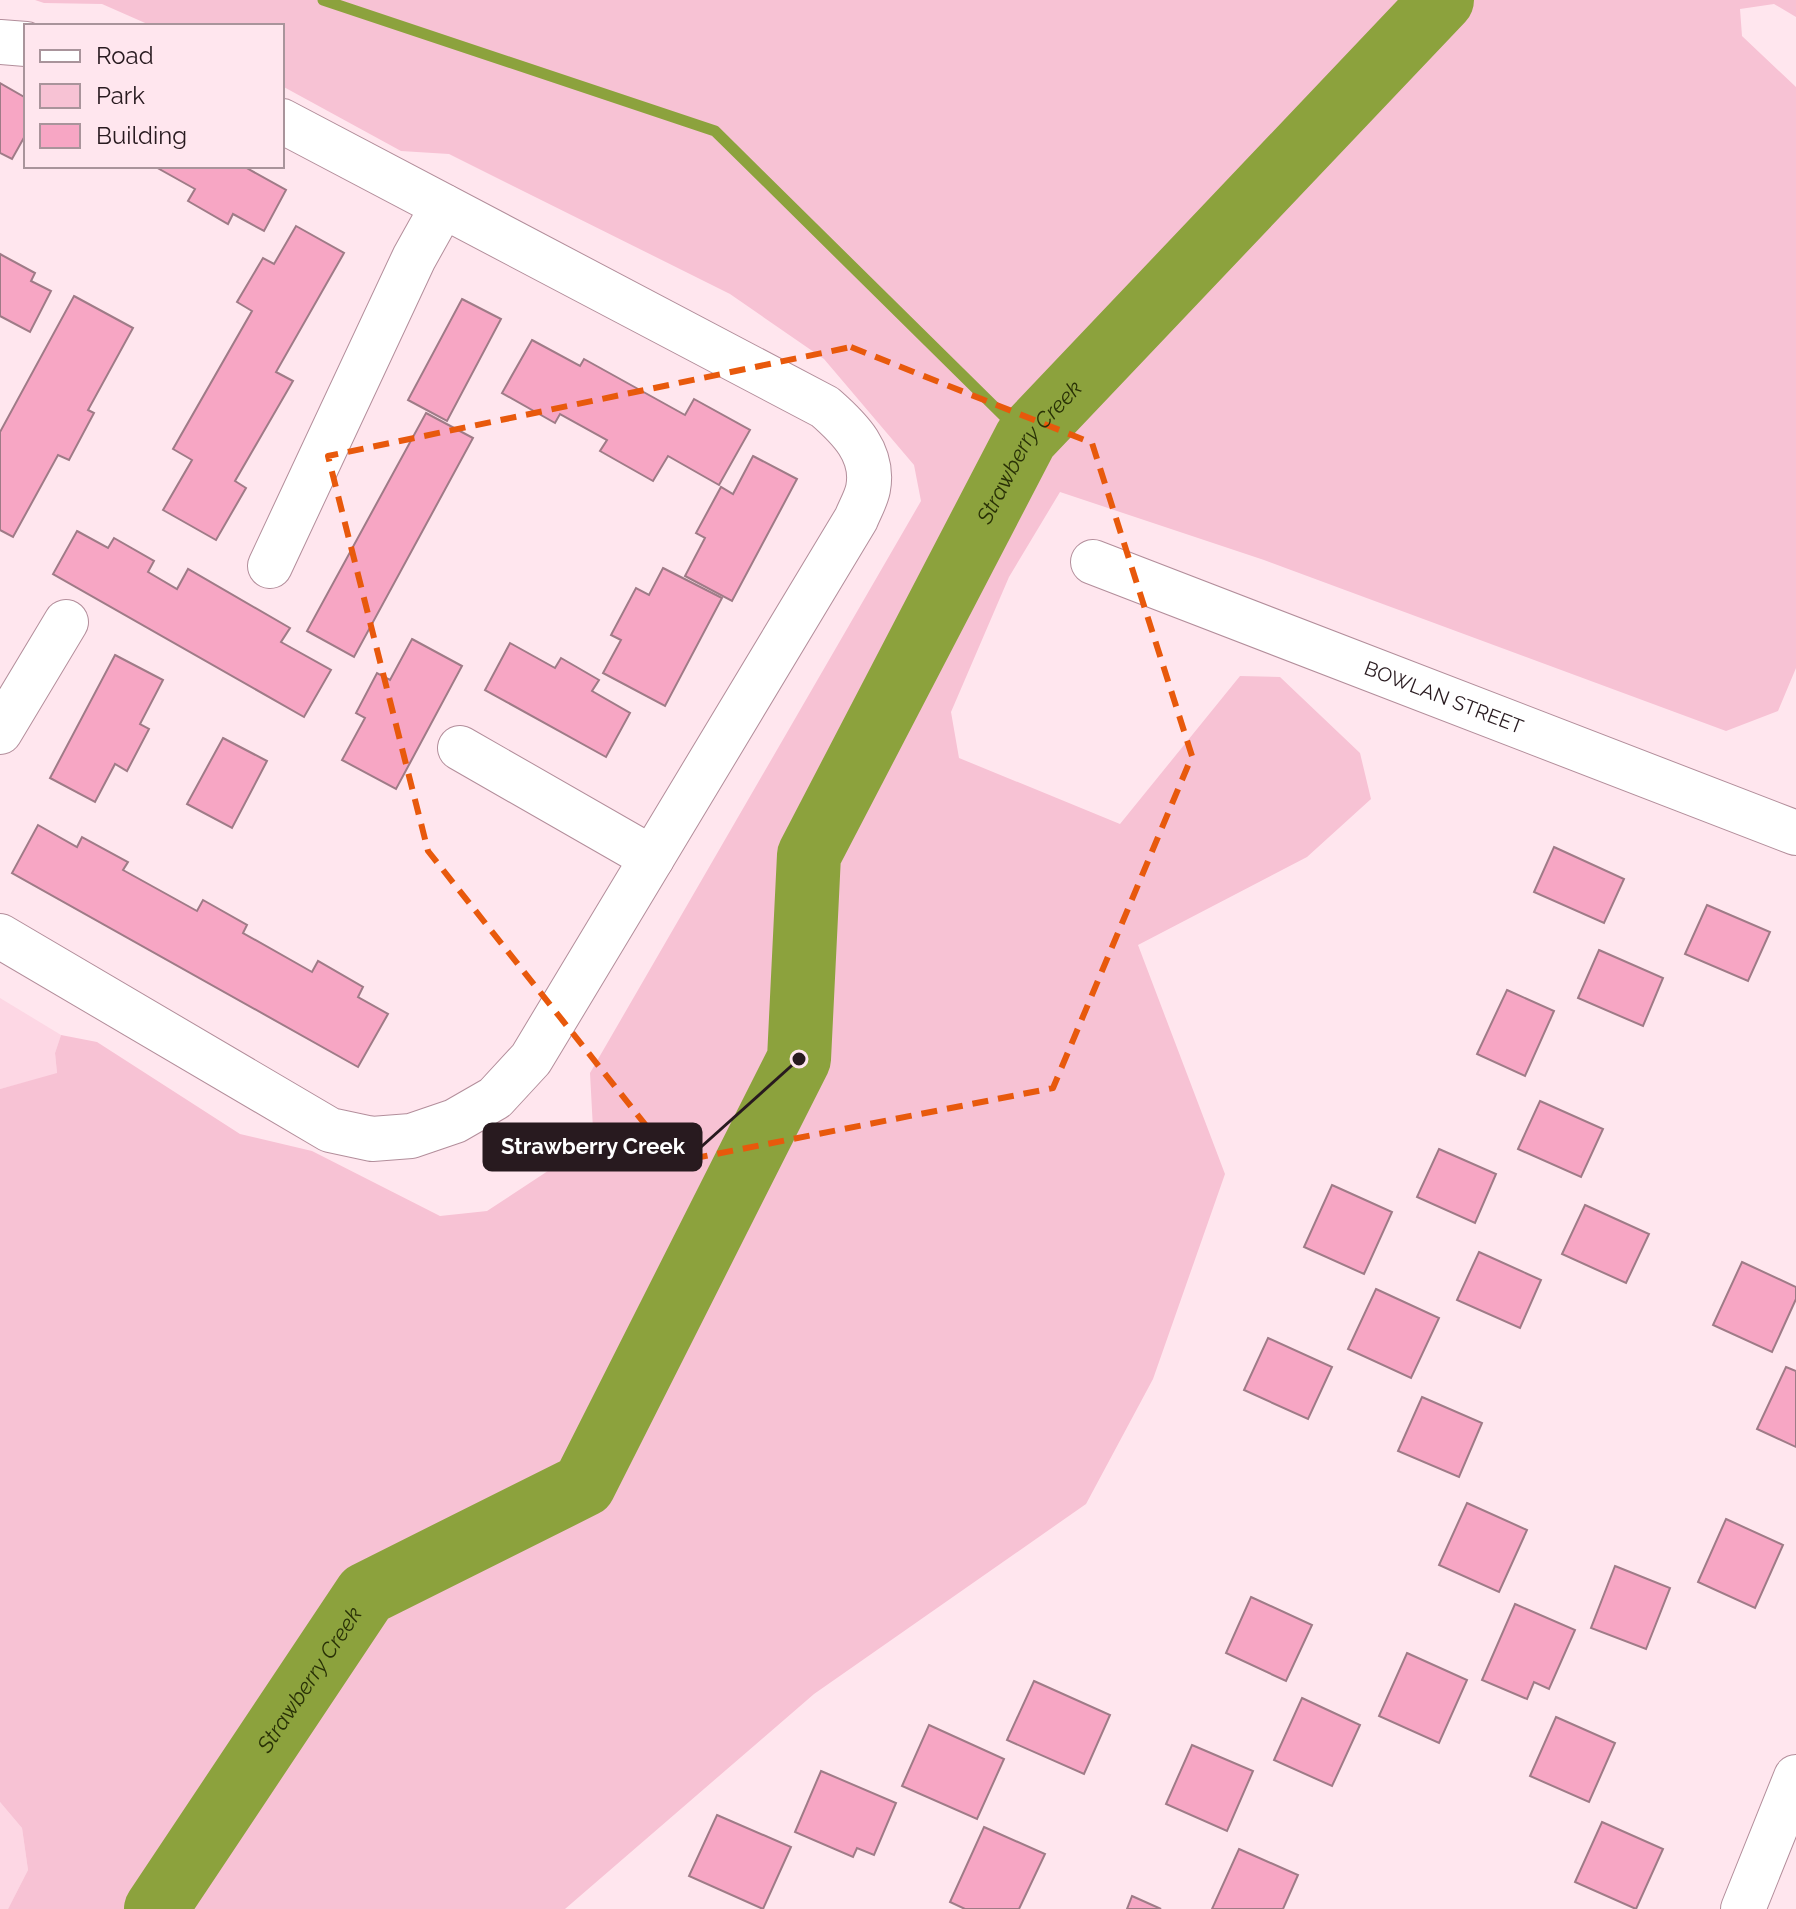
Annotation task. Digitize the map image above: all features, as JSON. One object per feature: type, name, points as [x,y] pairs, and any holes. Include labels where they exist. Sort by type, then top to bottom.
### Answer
[{"type":"street","points":[[0,42],[24,44]]},
{"type":"street","points":[[0,936],[330,1130],[372,1139],[411,1136],[455,1121],[495,1098],[531,1059],[856,519],[869,488],[867,458],[850,428],[825,407],[284,122]]},
{"type":"street","points":[[270,566],[414,258],[443,206]]},
{"type":"street","name":"BOWLAN STREET","points":[[1093,562],[1796,833]]},
{"type":"street","points":[[0,732],[66,622]]},
{"type":"street","points":[[460,748],[652,858]]},
{"type":"street","points":[[1743,1909],[1796,1777]]},
{"type":"highlighted area","points":[[851,347],[1092,443],[1192,756],[1053,1088],[675,1162],[428,851],[328,456]]},
{"type":"shaded area","points":[[0,998],[61,1035],[55,1053],[57,1074],[0,1089]]},
{"type":"shaded area","points":[[0,1802],[22,1828],[28,1870],[8,1909],[0,1909]]},
{"type":"green space","points":[[35,0],[1796,0],[1796,17],[1774,4],[1740,9],[1742,36],[1796,87],[1796,668],[1778,711],[1726,731],[1264,560],[1060,492],[1009,577],[951,712],[959,758],[1120,824],[1240,676],[1280,677],[1360,753],[1371,799],[1307,857],[1138,945],[1225,1174],[1153,1379],[1086,1504],[814,1694],[565,1909],[8,1909],[28,1870],[22,1828],[0,1802],[0,1089],[57,1073],[55,1053],[61,1035],[97,1042],[240,1134],[312,1151],[440,1216],[487,1211],[560,1163],[593,1129],[590,1073],[921,501],[914,465],[824,359],[730,294],[449,154],[401,151],[284,87],[284,24],[147,24],[102,4],[44,3]]},
{"type":"building","points":[[0,83],[24,97],[24,138],[12,159],[0,153]]},
{"type":"building","points":[[158,168],[247,168],[286,190],[264,231],[233,214],[228,224],[188,201],[195,189]]},
{"type":"building","points":[[296,226],[344,253],[276,372],[293,381],[235,481],[246,488],[216,540],[163,510],[192,460],[173,449],[252,311],[237,302],[263,258],[274,264]]},
{"type":"building","points":[[0,254],[35,273],[31,281],[51,291],[30,332],[0,316]]},
{"type":"building","points":[[74,296],[133,328],[88,410],[94,413],[69,460],[58,455],[13,537],[0,530],[0,432]]},
{"type":"building","points":[[462,299],[501,319],[447,421],[408,400]]},
{"type":"building","points":[[532,340],[580,366],[584,359],[685,415],[694,399],[750,430],[719,485],[668,456],[653,481],[600,451],[607,440],[560,414],[555,423],[502,393]]},
{"type":"building","points":[[426,413],[473,438],[354,657],[307,631]]},
{"type":"building","points":[[753,456],[797,479],[732,601],[685,576],[705,538],[696,533],[721,487],[733,494]]},
{"type":"building","points":[[77,531],[108,548],[114,538],[154,561],[148,572],[177,589],[188,569],[290,628],[281,642],[331,670],[304,717],[53,574]]},
{"type":"building","points":[[663,568],[722,598],[665,706],[603,673],[621,640],[611,635],[636,588],[649,595]]},
{"type":"building","points":[[412,639],[462,666],[396,789],[342,760],[365,718],[356,713],[377,673],[390,680]]},
{"type":"building","points":[[510,643],[555,668],[561,658],[599,680],[592,691],[630,713],[606,757],[485,690]]},
{"type":"building","points":[[115,655],[163,680],[140,724],[149,729],[127,771],[115,764],[95,802],[50,778]]},
{"type":"building","points":[[223,738],[267,761],[232,828],[187,804]]},
{"type":"building","points":[[38,825],[77,847],[82,837],[128,862],[123,870],[197,911],[203,900],[247,925],[243,933],[312,972],[318,961],[363,987],[358,997],[388,1014],[358,1067],[12,873]]},
{"type":"building","points":[[1554,847],[1624,879],[1604,923],[1534,892]]},
{"type":"building","points":[[1707,905],[1770,932],[1748,981],[1685,954]]},
{"type":"building","points":[[1599,950],[1663,978],[1643,1026],[1578,998]]},
{"type":"building","points":[[1507,990],[1554,1011],[1525,1076],[1477,1054]]},
{"type":"building","points":[[1540,1101],[1603,1129],[1581,1177],[1518,1149]]},
{"type":"building","points":[[1439,1149],[1496,1174],[1475,1223],[1417,1197]]},
{"type":"building","points":[[1332,1185],[1392,1212],[1364,1274],[1304,1247]]},
{"type":"building","points":[[1585,1205],[1649,1234],[1626,1283],[1562,1254]]},
{"type":"building","points":[[1479,1252],[1541,1280],[1520,1328],[1457,1300]]},
{"type":"building","points":[[1742,1262],[1796,1287],[1796,1299],[1772,1352],[1713,1325]]},
{"type":"building","points":[[1376,1289],[1439,1318],[1411,1378],[1348,1349]]},
{"type":"building","points":[[1268,1338],[1332,1367],[1308,1419],[1244,1390]]},
{"type":"building","points":[[1786,1367],[1796,1371],[1796,1447],[1757,1429]]},
{"type":"building","points":[[1422,1397],[1482,1423],[1459,1477],[1398,1451]]},
{"type":"building","points":[[1467,1503],[1527,1530],[1499,1592],[1439,1565]]},
{"type":"building","points":[[1726,1519],[1783,1545],[1755,1608],[1698,1582]]},
{"type":"building","points":[[1615,1566],[1670,1588],[1646,1649],[1591,1628]]},
{"type":"building","points":[[1251,1597],[1312,1625],[1286,1681],[1226,1653]]},
{"type":"building","points":[[1515,1604],[1575,1630],[1549,1689],[1534,1682],[1527,1699],[1482,1680]]},
{"type":"building","points":[[1407,1653],[1467,1680],[1439,1743],[1379,1716]]},
{"type":"building","points":[[1034,1681],[1110,1715],[1084,1774],[1007,1740]]},
{"type":"building","points":[[1302,1698],[1360,1725],[1332,1786],[1274,1760]]},
{"type":"building","points":[[1556,1717],[1615,1743],[1589,1802],[1530,1776]]},
{"type":"building","points":[[929,1725],[1004,1759],[977,1819],[902,1786]]},
{"type":"building","points":[[1192,1745],[1253,1771],[1227,1831],[1166,1804]]},
{"type":"building","points":[[821,1771],[896,1803],[874,1855],[857,1848],[853,1857],[795,1832]]},
{"type":"building","points":[[717,1815],[791,1847],[763,1909],[689,1876]]},
{"type":"building","points":[[1602,1822],[1663,1849],[1636,1909],[1575,1882]]},
{"type":"building","points":[[984,1827],[1045,1854],[1019,1909],[965,1909],[950,1902]]},
{"type":"building","points":[[1239,1849],[1298,1875],[1283,1909],[1212,1909]]},
{"type":"building","points":[[1132,1896],[1161,1909],[1127,1909]]},
{"type":"waterway","points":[[323,0],[715,131],[1026,438]]},
{"type":"waterway","name":"Strawberry Creek","points":[[156,1909],[366,1594],[584,1485],[799,1059],[809,855],[1026,438],[1442,0]]},
{"type":"place","name":"Strawberry Creek","points":[[799,1059]]}]
